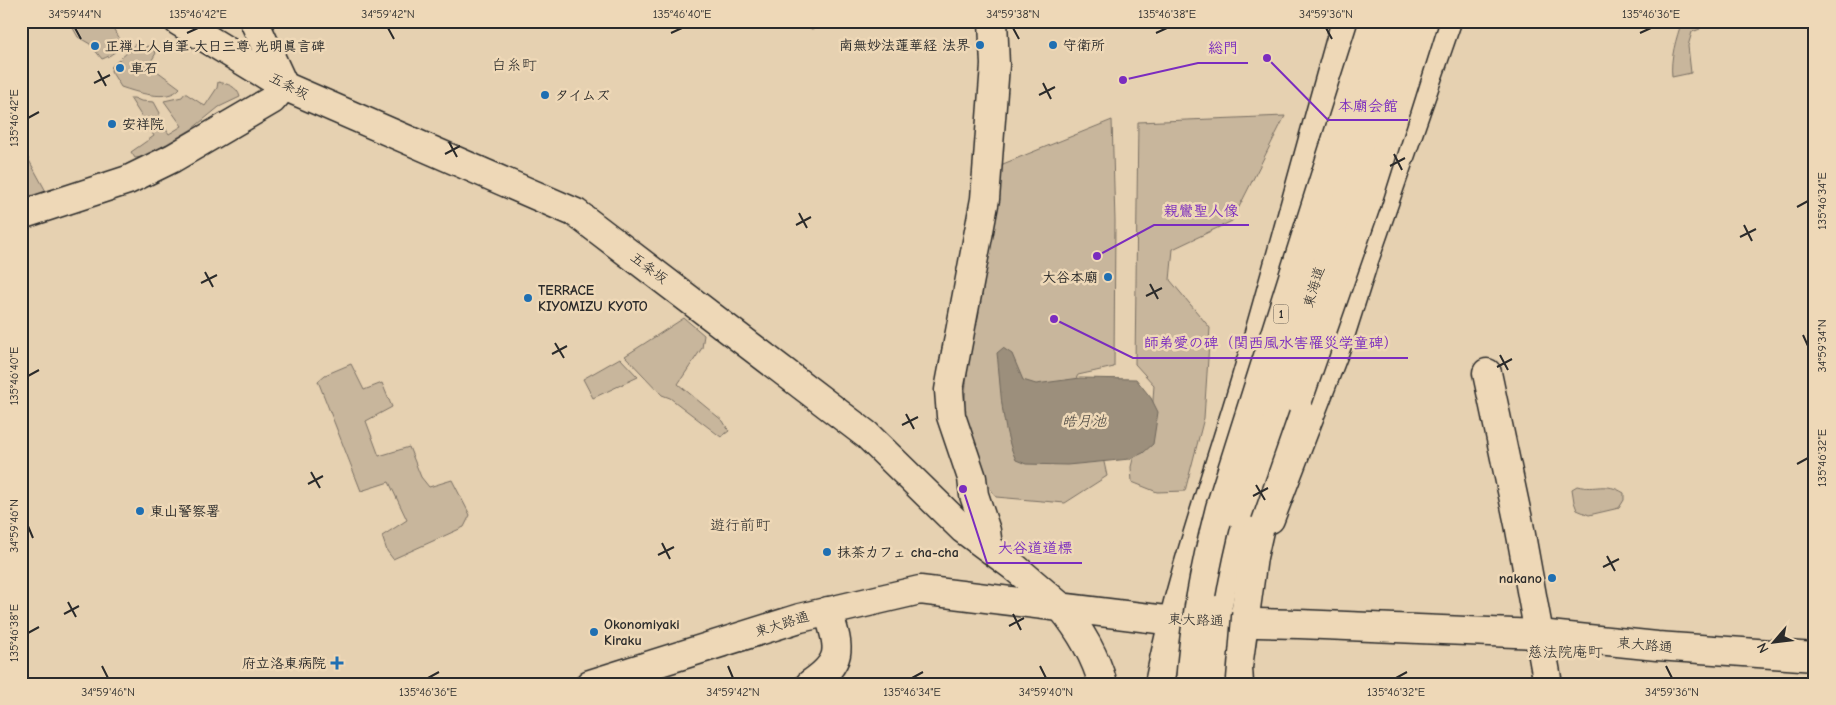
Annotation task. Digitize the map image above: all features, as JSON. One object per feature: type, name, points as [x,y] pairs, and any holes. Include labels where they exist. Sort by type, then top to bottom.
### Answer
[{"type":"main road","name":"五条坂","points":[[178,21],[284,86],[576,213],[867,435],[964,529],[1061,607],[1086,642],[1103,684]]},
{"type":"main road","points":[[21,215],[128,180],[173,158],[272,100],[284,86],[254,21]]},
{"type":"main road","points":[[988,547],[986,531],[974,495],[970,471],[952,416],[949,390],[985,199],[994,65],[993,21]]},
{"type":"main road","name":"1","points":[[1159,684],[1192,552],[1201,528],[1250,363],[1346,21]]},
{"type":"main road","name":"東海道","points":[[1208,609],[1207,560],[1220,508],[1374,21]]},
{"type":"main road","name":"東海道","points":[[1208,609],[1228,552],[1238,513],[1282,387],[1398,21]]},
{"type":"main road","points":[[1239,684],[1238,667],[1253,557],[1272,473],[1366,205],[1424,21]]},
{"type":"main road","points":[[1253,557],[1271,518],[1338,342],[1404,141],[1447,21]]},
{"type":"main road","points":[[1250,363],[1267,335],[1297,301],[1374,166],[1404,141]]},
{"type":"main road","points":[[1487,373],[1519,524],[1548,684]]},
{"type":"main road","name":"東大路通","points":[[590,684],[800,618],[920,590],[1174,620],[1539,634],[1657,646],[1815,657]]},
{"type":"main road","name":"1","points":[[1190,684],[1193,644],[1208,609]]},
{"type":"main road","name":"1","points":[[1208,609],[1211,684]]},
{"type":"main road","points":[[810,684],[827,672],[837,655],[836,638],[828,611]]},
{"type":"shaded area","points":[[69,21],[108,21],[123,43],[114,52],[102,59],[90,44],[78,37]]},
{"type":"shaded area","points":[[805,21],[862,21],[811,29]]},
{"type":"shaded area","points":[[1682,21],[1700,21],[1700,29],[1692,32],[1688,46],[1691,73],[1672,77],[1673,56]]},
{"type":"shaded area","points":[[135,44],[142,50],[147,46],[150,47],[156,53],[149,65],[180,88],[168,95],[160,96],[121,87],[111,71],[112,66]]},
{"type":"shaded area","points":[[218,82],[234,88],[240,97],[219,107],[192,129],[153,152],[135,158],[131,152],[154,136],[130,98],[154,102],[160,113],[158,117],[169,134],[182,126],[164,101],[182,97],[185,93],[205,106],[217,88]]},
{"type":"shaded area","points":[[1285,116],[1232,221],[1173,249],[1170,280],[1210,328],[1204,418],[1185,491],[1157,492],[1132,482],[1131,467],[1137,443],[1151,430],[1154,385],[1135,364],[1138,122]]},
{"type":"shaded area","points":[[1112,120],[1115,221],[1114,367],[1078,375],[1073,384],[1102,453],[1107,476],[1065,503],[996,497],[986,482],[964,415],[967,368],[983,288],[998,166]]},
{"type":"shaded area","points":[[25,153],[48,195],[21,203],[21,154]]},
{"type":"shaded area","points":[[684,318],[704,335],[702,348],[678,384],[723,421],[729,431],[721,437],[670,398],[662,395],[625,356]]},
{"type":"shaded area","points":[[620,358],[638,377],[593,398],[583,379]]},
{"type":"shaded area","points":[[351,364],[364,390],[382,383],[392,407],[366,421],[379,456],[409,447],[421,477],[429,487],[452,480],[470,515],[464,527],[393,559],[387,551],[382,536],[407,520],[389,482],[361,491],[318,381],[325,375]]},
{"type":"shaded area","points":[[1577,486],[1617,489],[1624,493],[1624,500],[1619,508],[1589,515],[1577,510],[1572,489]]},
{"type":"water","name":"皓月池","points":[[1003,348],[1012,354],[1023,380],[1036,384],[1080,378],[1136,379],[1151,398],[1158,412],[1153,444],[1143,453],[1130,459],[1067,465],[1026,464],[1016,460],[1007,435],[1002,408],[997,353]]},
{"type":"place","name":"南無妙法蓮華経 法界","points":[[980,45]]},
{"type":"place","name":"守衛所","points":[[1053,45]]},
{"type":"place","name":"正禅上人自筆 大日三尊 光明眞言碑","points":[[95,46]]},
{"type":"place","name":"本廟会館","points":[[1267,58]]},
{"type":"place","name":"車石","points":[[120,68]]},
{"type":"place","name":"総門","points":[[1123,80]]},
{"type":"place","name":"タイムズ","points":[[545,95]]},
{"type":"place","name":"安祥院","points":[[112,124]]},
{"type":"place","name":"親鸞聖人像","points":[[1097,256]]},
{"type":"place","name":"大谷本廟","points":[[1108,277]]},
{"type":"place","name":"TERRACE KIYOMIZU KYOTO","points":[[528,298]]},
{"type":"place","name":"師弟愛の碑（関西風水害罹災学童碑）","points":[[1054,319]]},
{"type":"place","name":"大谷道道標","points":[[963,489]]},
{"type":"place","name":"東山警察署","points":[[140,511]]},
{"type":"place","name":"抹茶カフェ cha-cha","points":[[827,552]]},
{"type":"place","name":"nakano","points":[[1552,578]]},
{"type":"place","name":"Okonomiyaki Kiraku","points":[[594,632]]},
{"type":"place","name":"府立洛東病院","points":[[337,663]]},
{"type":"district","name":"白糸町","points":[[514,65]]},
{"type":"district","name":"遊行前町","points":[[740,525]]},
{"type":"district","name":"慈法院庵町","points":[[1565,652]]}]
